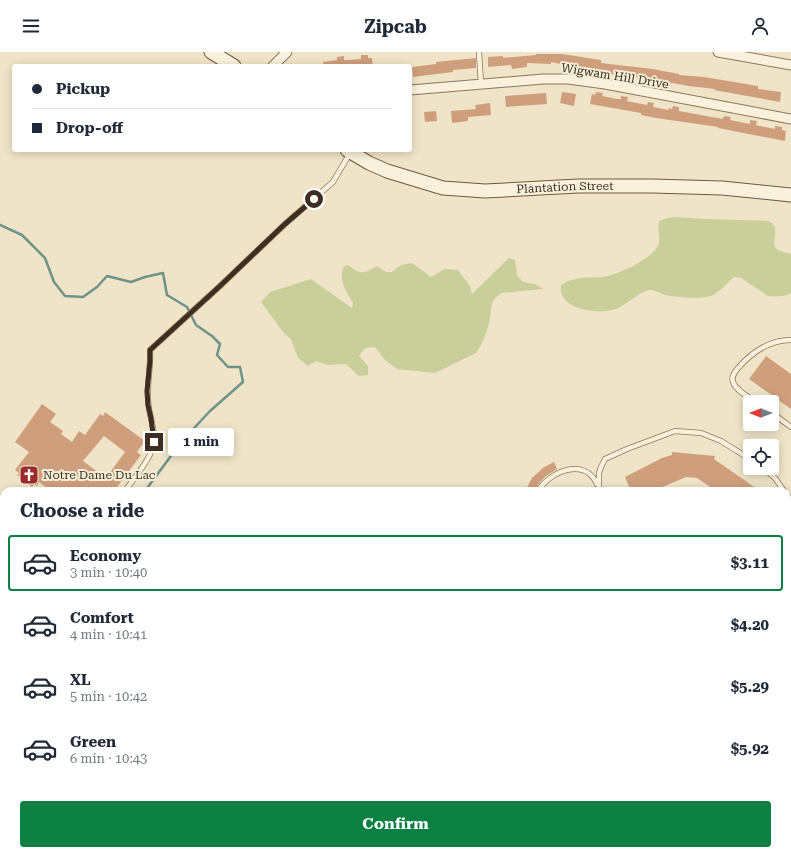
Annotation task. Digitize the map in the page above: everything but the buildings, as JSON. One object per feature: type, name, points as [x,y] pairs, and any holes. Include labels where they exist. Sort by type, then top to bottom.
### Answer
[{"type":"main road","points":[[212,52],[231,64]]},
{"type":"main road","name":"Plantation Street","points":[[351,152],[369,163],[387,171],[443,188],[485,191],[571,187],[652,186],[722,188],[791,195]]},
{"type":"street","points":[[275,64],[287,52]]},
{"type":"street","points":[[718,52],[791,65]]},
{"type":"street","name":"Wigwam Hill Drive","points":[[412,90],[544,79],[568,79],[605,84],[791,118]]},
{"type":"lane","points":[[480,52],[482,84]]},
{"type":"lane","points":[[128,487],[148,458],[154,442],[147,391],[150,350],[285,224],[333,182],[348,152]]},
{"type":"lane","points":[[747,395],[735,386],[733,382],[733,375],[745,360],[758,349],[778,341],[791,340]]},
{"type":"lane","points":[[779,418],[791,427]]},
{"type":"lane","points":[[599,487],[599,474],[606,459],[627,448],[675,431],[701,433],[721,441],[743,454]]},
{"type":"lane","points":[[540,487],[542,484],[556,474],[568,469],[584,470],[594,477],[598,487]]},
{"type":"lane","points":[[771,475],[781,487]]},
{"type":"green space","points":[[674,217],[768,221],[772,223],[775,227],[775,248],[791,254],[791,293],[774,297],[768,296],[741,278],[734,277],[719,291],[709,297],[676,297],[650,290],[643,292],[620,307],[609,311],[590,311],[581,309],[572,305],[566,300],[562,293],[561,285],[566,282],[582,278],[609,276],[634,266],[649,256],[655,250],[659,242],[659,221]]},
{"type":"green space","points":[[509,258],[515,260],[517,275],[523,282],[535,284],[543,289],[502,293],[495,298],[492,304],[487,331],[481,346],[476,353],[435,373],[397,369],[385,360],[376,348],[370,347],[364,349],[359,356],[368,366],[368,375],[359,376],[346,364],[328,365],[316,361],[308,366],[298,358],[291,339],[283,332],[261,302],[270,292],[311,279],[352,308],[353,303],[342,281],[342,271],[344,266],[348,265],[359,272],[368,271],[377,266],[386,272],[392,272],[401,265],[412,263],[431,277],[445,269],[458,270],[470,286],[472,294]]},
{"type":"waterway","points":[[0,225],[22,235],[45,258],[54,282],[65,296],[83,297],[97,287],[107,276],[131,282],[163,273],[167,295],[187,307],[196,325],[212,336],[220,344],[217,355],[228,367],[240,367],[243,382],[210,411],[182,441],[148,487]]},
{"type":"place","name":"Notre Dame Du Lac","points":[[29,475]]},
{"type":"route","points":[[154,442],[147,391],[150,371],[150,350],[285,224],[314,199]]}]
